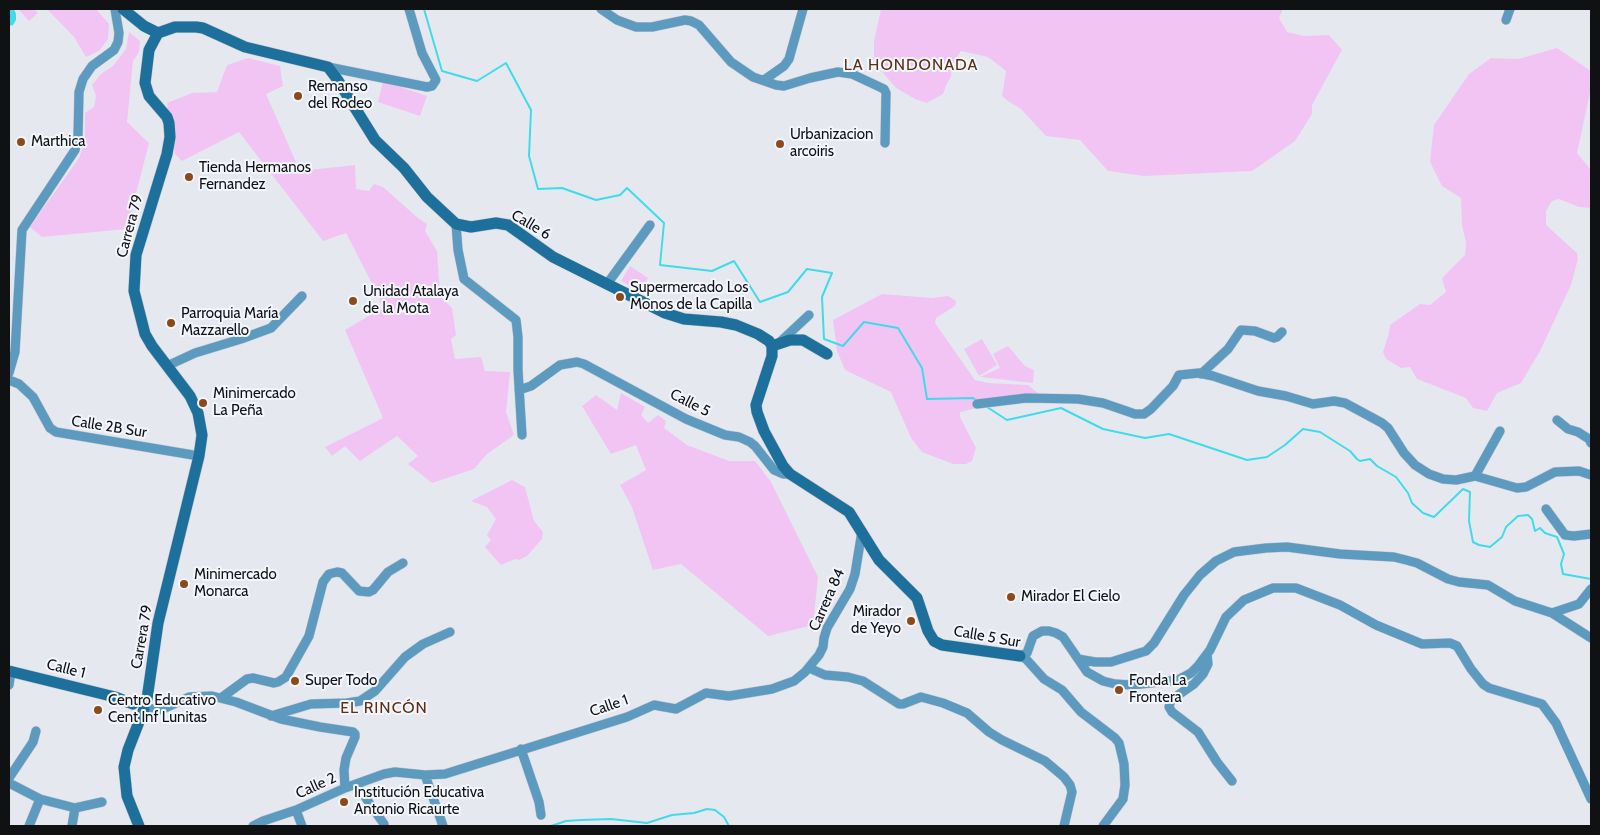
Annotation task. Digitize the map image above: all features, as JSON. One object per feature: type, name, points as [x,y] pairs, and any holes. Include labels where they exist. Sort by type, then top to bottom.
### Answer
[{"type":"street","points":[[9,373],[15,352],[22,230],[75,150],[78,136],[79,92],[83,79],[92,66],[110,54],[118,42],[119,33],[114,9]]},
{"type":"street","points":[[123,9],[144,26],[158,33],[175,27],[203,28],[245,48],[328,67],[432,86],[436,80],[422,53],[409,9]]},
{"type":"street","points":[[600,9],[617,20],[636,27],[652,27],[685,20],[691,21],[699,25],[731,62],[744,72],[776,85],[784,86],[838,72],[852,74],[884,89],[886,93],[885,143]]},
{"type":"street","points":[[764,80],[784,66],[790,59],[803,9]]},
{"type":"street","points":[[1506,20],[1510,9]]},
{"type":"street","name":"Carrera 79","points":[[143,704],[149,684],[158,623],[199,456],[202,435],[198,413],[190,396],[145,334],[136,302],[134,278],[136,255],[167,154],[170,137],[167,118],[149,96],[145,83],[149,50],[158,33]]},
{"type":"street","points":[[328,67],[374,140],[404,168],[427,196],[456,224],[458,250],[464,279],[516,320],[522,435]]},
{"type":"street","name":"Calle 6","points":[[456,224],[471,227],[496,223],[508,226],[553,257],[674,317],[684,320],[721,322],[736,325],[758,334],[775,345]]},
{"type":"street","points":[[608,284],[650,225]]},
{"type":"street","points":[[167,366],[195,353],[241,340],[271,328],[302,296]]},
{"type":"street","points":[[790,474],[776,456],[756,412],[756,405],[775,345],[809,315]]},
{"type":"street","points":[[1201,374],[1228,349],[1241,330],[1256,331],[1274,338],[1282,332]]},
{"type":"street","points":[[775,345],[790,340],[803,340],[810,342],[827,354]]},
{"type":"street","name":"Calle 5","points":[[519,390],[531,386],[560,365],[577,362],[594,368],[608,378],[660,403],[686,419],[725,435],[745,440],[755,446],[774,470],[782,474],[790,474]]},
{"type":"street","points":[[977,404],[1034,398],[1078,398],[1103,403],[1135,414],[1144,414],[1151,410],[1173,386],[1179,375],[1201,374],[1306,403],[1334,401],[1345,403],[1382,423],[1413,463],[1429,474],[1444,479],[1456,480],[1475,476],[1517,488],[1526,487],[1553,473],[1579,471],[1591,474]]},
{"type":"street","name":"Calle 2B Sur","points":[[9,380],[19,384],[33,397],[50,428],[56,432],[199,456]]},
{"type":"street","points":[[1557,420],[1568,429],[1578,432],[1589,439],[1591,443]]},
{"type":"street","points":[[1475,476],[1500,431]]},
{"type":"street","name":"Calle 5 Sur","points":[[790,474],[846,509],[879,560],[917,598],[930,636],[934,641],[942,645],[1020,656],[1026,659],[1044,679],[1062,690],[1081,712],[1115,738],[1121,749],[1125,785],[1123,799],[1104,826]]},
{"type":"street","points":[[1546,509],[1565,535],[1591,534]]},
{"type":"street","name":"Carrera 84","points":[[822,651],[827,628],[847,595],[855,574],[862,531]]},
{"type":"street","points":[[1078,659],[1111,662],[1146,651],[1154,643],[1177,605],[1200,575],[1216,561],[1224,556],[1250,549],[1287,547],[1340,554],[1394,557],[1417,563],[1448,579],[1488,586],[1515,601],[1552,614],[1591,638]]},
{"type":"street","points":[[221,698],[247,679],[253,678],[274,683],[286,678],[309,636],[323,582],[329,574],[342,573],[359,591],[369,592],[373,590],[388,572],[403,563]]},
{"type":"street","points":[[1020,656],[1025,655],[1028,651],[1032,636],[1042,631],[1049,631],[1063,637],[1087,672],[1098,680],[1115,684],[1169,682],[1184,678],[1195,669],[1207,654],[1222,623],[1244,600],[1267,590],[1296,588],[1350,610],[1376,625],[1422,644],[1450,643],[1457,646],[1483,684],[1489,688],[1542,704],[1556,723],[1591,798]]},
{"type":"street","points":[[1552,614],[1579,604],[1591,589]]},
{"type":"street","points":[[271,716],[311,704],[360,701],[375,692],[406,657],[423,644],[450,632]]},
{"type":"street","name":"Calle 1","points":[[391,773],[445,774],[626,717],[654,705],[676,709],[702,694],[713,693],[729,696],[772,689],[794,680],[809,668],[822,651]]},
{"type":"street","points":[[1207,654],[1208,664],[1203,674],[1194,684],[1171,700],[1169,707],[1172,712],[1198,732],[1232,781]]},
{"type":"street","points":[[809,668],[825,674],[863,681],[899,704],[921,697],[943,703],[967,713],[989,732],[1002,740],[1045,761],[1064,777],[1070,785],[1072,792],[1064,826]]},
{"type":"street","points":[[9,685],[10,671]]},
{"type":"street","name":"Calle 1","points":[[10,671],[143,704]]},
{"type":"street","points":[[139,826],[127,796],[124,767],[128,750],[140,721],[143,704],[166,708],[194,696],[221,698],[271,716],[320,727],[354,732],[356,736],[346,758],[344,788]]},
{"type":"street","points":[[9,778],[33,742],[36,731]]},
{"type":"street","points":[[522,749],[539,802],[541,815]]},
{"type":"street","name":"Calle 2","points":[[253,826],[296,810],[344,788],[391,773]]},
{"type":"street","points":[[425,775],[443,826]]},
{"type":"street","points":[[9,783],[40,799],[75,808],[102,802]]},
{"type":"street","points":[[356,784],[384,824]]},
{"type":"street","points":[[29,826],[40,799]]},
{"type":"street","points":[[72,826],[75,808]]},
{"type":"street","points":[[296,810],[302,826]]},
{"type":"shaded area","points":[[18,9],[34,9],[38,13],[29,21]]},
{"type":"shaded area","points":[[47,9],[96,9],[109,24],[108,39],[99,51],[86,57],[74,37]]},
{"type":"shaded area","points":[[881,9],[1283,9],[1279,18],[1287,32],[1304,36],[1329,35],[1342,50],[1312,105],[1312,114],[1295,141],[1252,171],[1144,176],[1108,171],[1080,140],[1046,136],[1021,109],[1002,96],[1006,71],[988,57],[961,51],[952,64],[951,77],[943,94],[927,103],[915,99],[896,88],[874,59],[874,41]]},
{"type":"shaded area","points":[[129,32],[140,41],[139,52],[133,61],[127,122],[149,143],[127,229],[42,237],[30,227],[79,158],[85,141],[85,113],[94,107],[96,96],[92,85],[101,74],[113,66],[126,49]]},
{"type":"shaded area","points":[[1557,48],[1591,71],[1591,88],[1577,153],[1591,170],[1591,206],[1589,208],[1579,207],[1559,199],[1552,201],[1546,211],[1546,225],[1577,253],[1578,259],[1571,285],[1540,351],[1521,383],[1497,393],[1487,411],[1473,408],[1466,398],[1417,379],[1410,367],[1401,368],[1386,359],[1383,352],[1390,325],[1420,304],[1430,305],[1446,292],[1442,279],[1465,255],[1466,242],[1462,226],[1461,198],[1442,186],[1430,162],[1434,125],[1469,74],[1491,58],[1518,59]]},
{"type":"shaded area","points":[[248,58],[280,66],[283,86],[266,94],[300,171],[355,165],[356,189],[369,191],[374,184],[383,187],[427,224],[425,231],[437,251],[440,296],[452,308],[456,335],[451,339],[455,359],[481,357],[485,371],[510,372],[506,412],[514,435],[487,454],[474,469],[432,483],[408,464],[418,456],[397,436],[360,461],[345,446],[332,456],[325,447],[383,418],[345,330],[382,308],[379,297],[346,233],[323,241],[239,132],[182,161],[175,154],[167,103],[192,93],[217,92],[227,65]]},
{"type":"shaded area","points":[[383,81],[427,96],[420,116],[378,102]]},
{"type":"shaded area","points":[[630,266],[648,278],[640,292],[621,281]]},
{"type":"shaded area","points":[[882,294],[932,298],[948,296],[956,301],[955,306],[936,318],[935,323],[975,380],[988,383],[1028,385],[1038,393],[1036,396],[1018,398],[960,412],[960,417],[976,448],[972,461],[966,464],[953,464],[922,452],[911,438],[891,392],[845,370],[837,351],[833,320]]},
{"type":"shaded area","points":[[982,339],[997,365],[979,376],[964,349]]},
{"type":"shaded area","points":[[1008,346],[1025,366],[1034,370],[1033,383],[980,377],[1000,368],[993,354]]},
{"type":"shaded area","points":[[621,393],[645,407],[641,415],[648,423],[658,415],[666,421],[664,428],[687,445],[729,461],[755,461],[771,482],[818,577],[813,625],[768,636],[681,564],[653,570],[632,507],[620,485],[646,470],[636,445],[611,454],[582,406],[596,395],[617,410]]},
{"type":"shaded area","points":[[512,480],[525,487],[534,521],[543,532],[542,539],[527,556],[501,565],[485,547],[491,540],[487,535],[496,519],[487,507],[471,501]]},
{"type":"water","points":[[9,9],[14,9],[16,20],[13,25],[9,26]]},
{"type":"waterway","points":[[424,9],[442,71],[477,81],[506,63],[531,110],[529,156],[538,189],[562,188],[596,200],[620,195],[627,188],[664,223],[660,265],[712,271],[734,261],[760,302],[788,292],[807,269],[832,273],[822,297],[824,339],[843,346],[864,322],[898,328],[922,368],[927,399],[973,398],[976,400]]},
{"type":"waterway","points":[[987,407],[1007,420],[1061,408],[1103,429],[1145,438],[1169,434],[1247,460],[1267,457],[1285,445],[1303,429],[1320,432],[1350,451],[1360,461],[1370,459],[1377,466],[1396,477],[1408,493],[1412,503],[1423,513],[1434,517],[1463,489],[1470,492],[1469,521],[1473,542],[1479,545],[1490,547],[1502,537],[1506,527],[1518,516],[1528,515],[1532,519],[1535,531],[1540,528],[1545,533],[1557,537],[1564,554],[1561,564],[1563,574],[1591,579]]},
{"type":"waterway","points":[[551,826],[566,821],[611,819],[647,823],[672,815],[694,813],[707,809],[715,810],[724,817],[729,826]]},
{"type":"place","name":"Remanso del Rodeo","points":[[298,96]]},
{"type":"place","name":"Marthica","points":[[21,142]]},
{"type":"place","name":"Urbanizacion arcoiris","points":[[780,144]]},
{"type":"place","name":"Tienda Hermanos Fernandez","points":[[189,177]]},
{"type":"place","name":"Supermercado Los Monos de la Capilla","points":[[620,297]]},
{"type":"place","name":"Unidad Atalaya de la Mota","points":[[353,301]]},
{"type":"place","name":"Parroquia María Mazzarello","points":[[171,323]]},
{"type":"place","name":"Minimercado La Peña","points":[[203,403]]},
{"type":"place","name":"Minimercado Monarca","points":[[184,584]]},
{"type":"place","name":"Mirador El Cielo","points":[[1011,597]]},
{"type":"place","name":"Mirador de Yeyo","points":[[911,621]]},
{"type":"place","name":"Super Todo","points":[[295,681]]},
{"type":"place","name":"Fonda La Frontera","points":[[1119,690]]},
{"type":"place","name":"Centro Educativo Cent Inf Lunitas","points":[[98,710]]},
{"type":"place","name":"Institución Educativa Antonio Ricaurte","points":[[344,802]]},
{"type":"district","name":"LA HONDONADA","points":[[911,65]]},
{"type":"district","name":"EL RINCÓN","points":[[384,708]]}]
